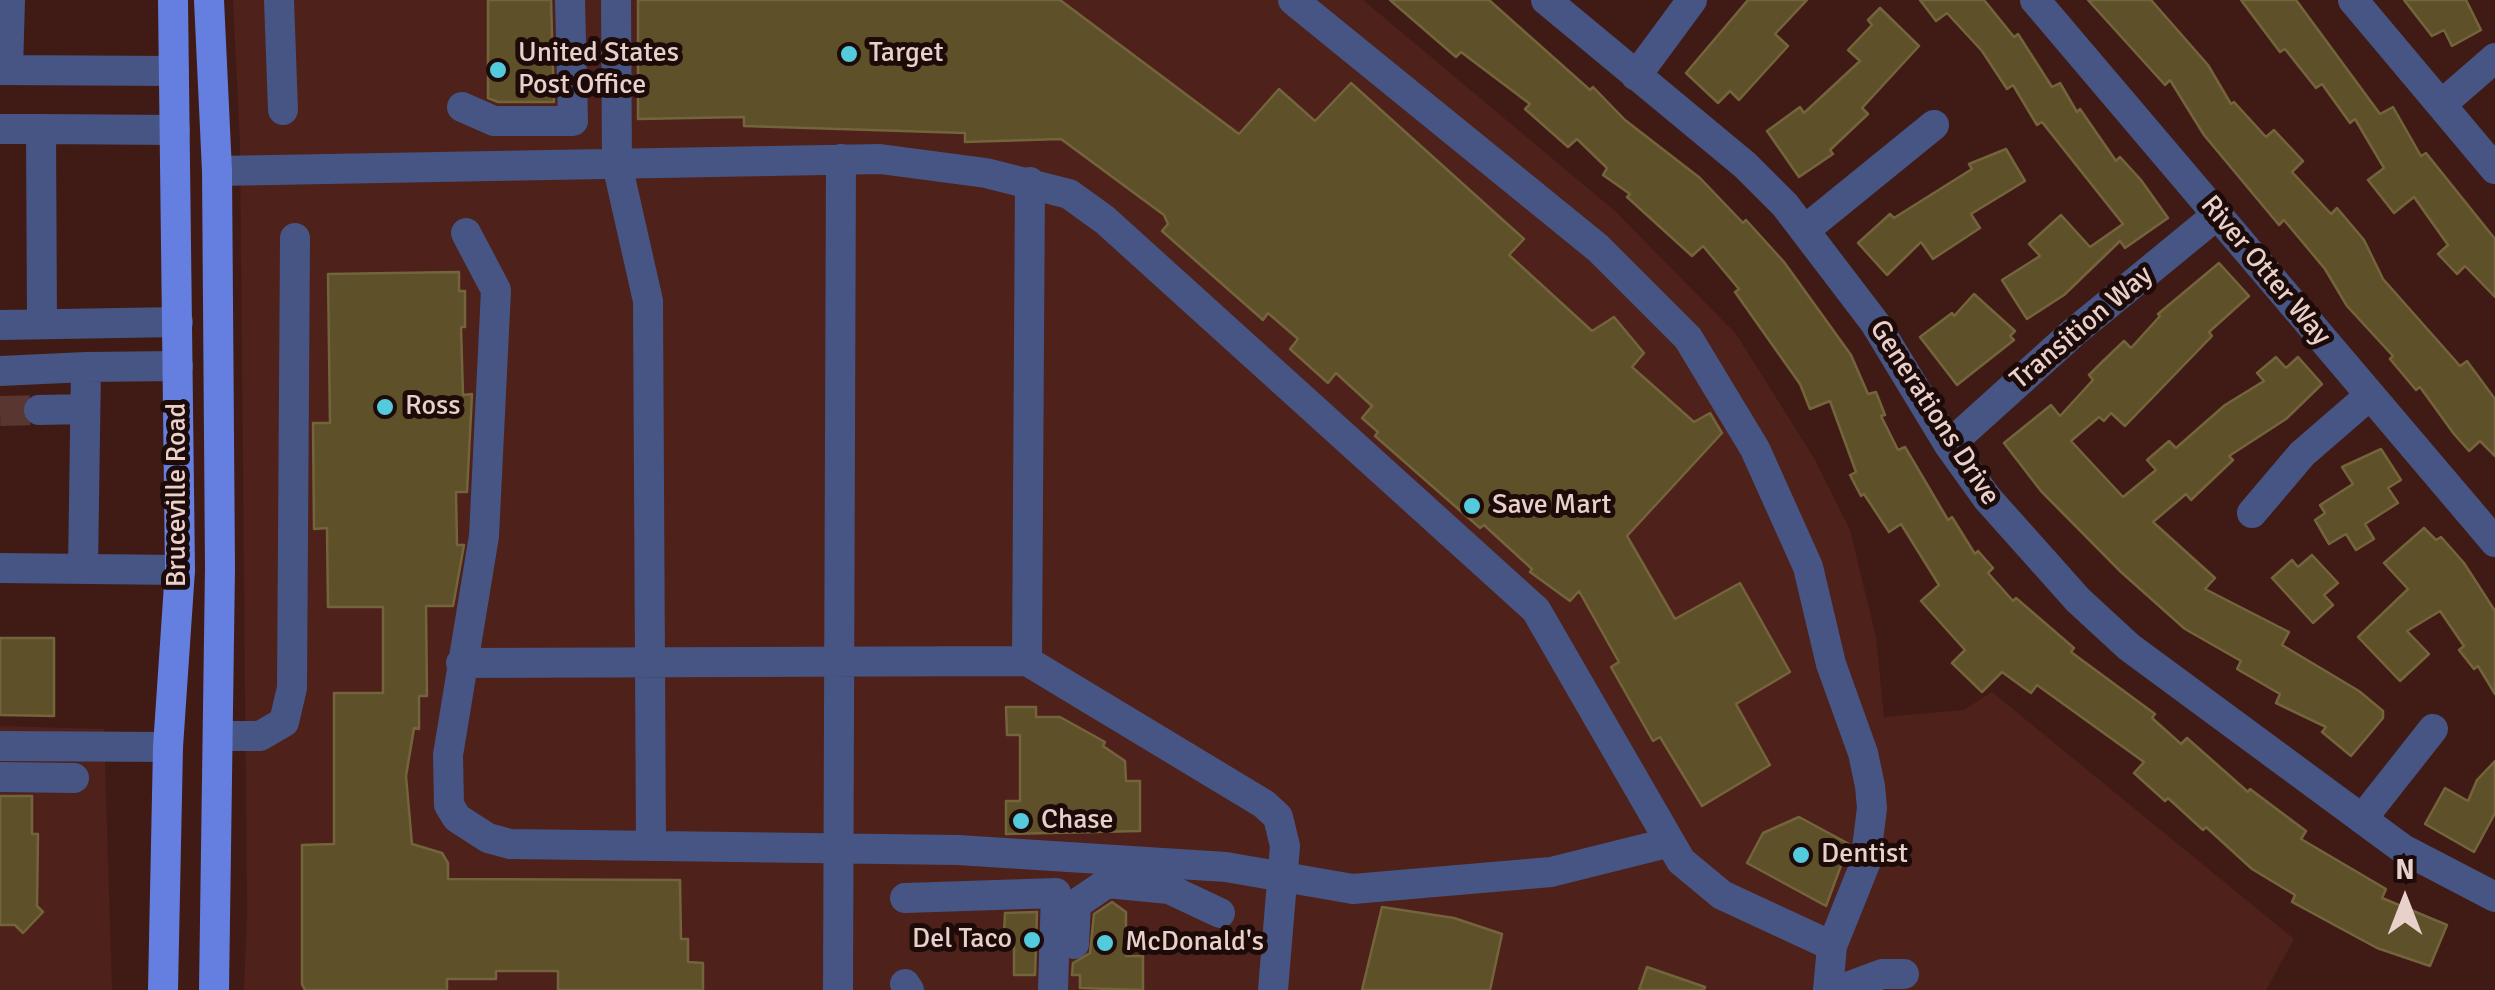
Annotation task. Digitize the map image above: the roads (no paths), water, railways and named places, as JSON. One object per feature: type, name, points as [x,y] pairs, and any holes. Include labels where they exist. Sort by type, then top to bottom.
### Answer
[{"type":"main road","name":"Bruceville Road","points":[[163,990],[168,747],[180,570],[173,0]]},
{"type":"main road","points":[[187,0],[193,140],[199,156],[217,171]]},
{"type":"main road","name":"Bruceville Road","points":[[209,0],[217,171],[219,736],[214,990]]},
{"type":"street","points":[[10,0],[4,70],[174,71]]},
{"type":"street","points":[[279,0],[283,110]]},
{"type":"street","points":[[462,107],[494,120],[574,121],[570,0]]},
{"type":"street","points":[[616,0],[617,164],[648,301],[650,846]]},
{"type":"street","points":[[1294,0],[1418,106],[1598,248],[1688,338],[1712,372],[1798,542],[1834,674],[1863,753],[1872,808],[1866,864],[1832,946],[1828,990]]},
{"type":"street","name":"Generations Drive","points":[[1546,0],[1746,166],[1806,229],[1875,323],[1949,445],[2031,550],[2129,647],[2362,819],[2433,867],[2495,898]]},
{"type":"street","points":[[1636,76],[1692,0]]},
{"type":"street","name":"River Otter Way","points":[[2035,0],[2495,542]]},
{"type":"street","points":[[2353,0],[2495,169]]},
{"type":"street","points":[[2442,104],[2495,58]]},
{"type":"street","points":[[1806,229],[1934,125]]},
{"type":"street","points":[[0,129],[176,130]]},
{"type":"street","points":[[41,129],[42,324]]},
{"type":"street","points":[[217,171],[841,159],[908,162],[1030,182],[1069,194],[1105,220],[1536,610],[1667,842],[1694,874],[1722,895],[1832,946]]},
{"type":"street","points":[[838,990],[841,159]]},
{"type":"street","points":[[1027,661],[1030,182]]},
{"type":"street","name":"Transition Way","points":[[1949,445],[2073,333],[2218,214]]},
{"type":"street","points":[[466,232],[496,290],[484,536],[448,755],[449,805],[457,818],[488,838],[510,844],[958,850],[1226,866],[1352,889],[1517,877],[1637,854],[1667,842]]},
{"type":"street","points":[[219,736],[260,736],[284,722],[292,688],[295,238]]},
{"type":"street","points":[[0,325],[178,322]]},
{"type":"street","points":[[0,371],[178,366]]},
{"type":"street","points":[[84,569],[86,367]]},
{"type":"street","points":[[2252,513],[2302,454],[2369,396]]},
{"type":"street","points":[[38,410],[85,409]]},
{"type":"street","points":[[0,568],[180,570]]},
{"type":"street","points":[[462,664],[839,665],[1027,661],[1264,804],[1278,818],[1282,832],[1282,879],[1273,990]]},
{"type":"street","points":[[2362,819],[2433,729]]},
{"type":"street","points":[[0,746],[168,747]]},
{"type":"street","points":[[0,777],[74,778]]},
{"type":"street","points":[[1071,990],[1076,904],[1107,884],[1169,889],[1220,913]]},
{"type":"street","points":[[904,898],[1056,893],[1053,990]]},
{"type":"street","points":[[1839,990],[1882,974],[1904,974]]},
{"type":"tunnel","points":[[0,411],[39,410]]},
{"type":"place","name":"Target","points":[[849,54]]},
{"type":"place","name":"United States Post Office","points":[[498,70]]},
{"type":"place","name":"Ross","points":[[385,407]]},
{"type":"place","name":"Save Mart","points":[[1472,506]]},
{"type":"place","name":"Chase","points":[[1021,821]]},
{"type":"place","name":"Dentist","points":[[1801,855]]},
{"type":"place","name":"Del Taco","points":[[1032,940]]},
{"type":"place","name":"McDonald's","points":[[1105,943]]}]
